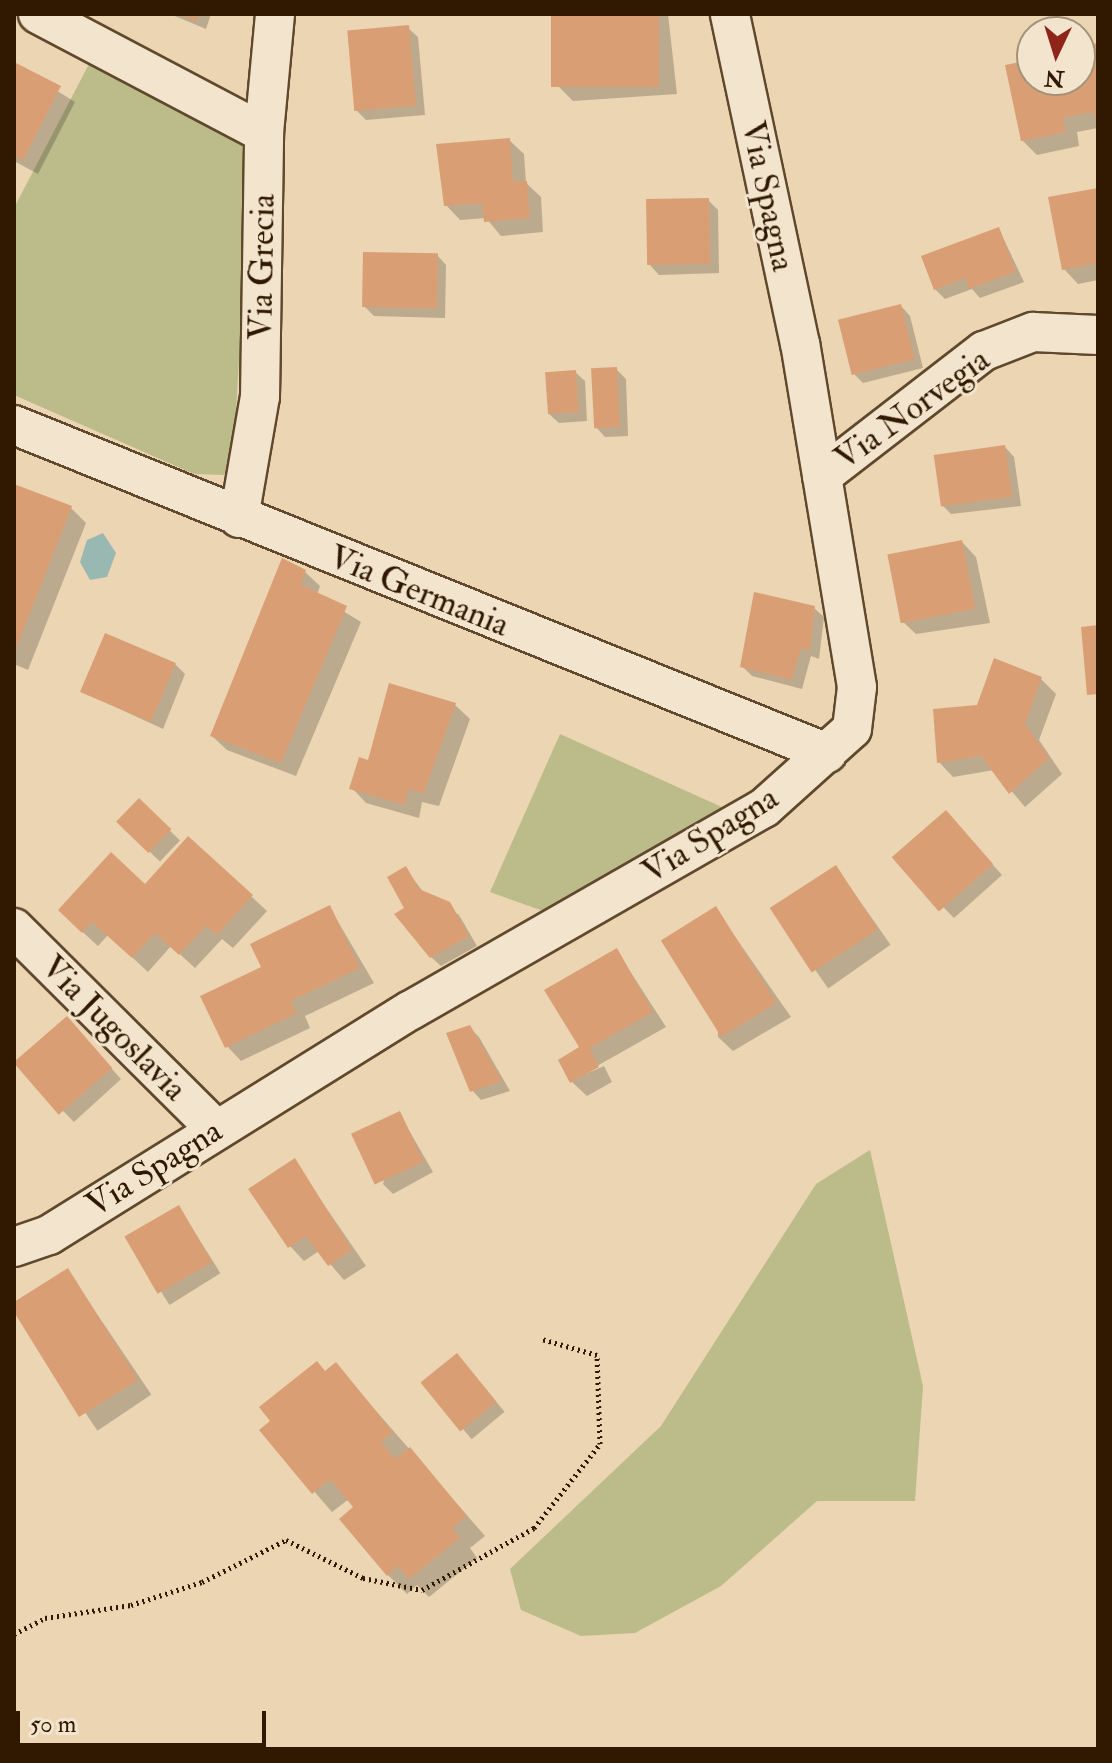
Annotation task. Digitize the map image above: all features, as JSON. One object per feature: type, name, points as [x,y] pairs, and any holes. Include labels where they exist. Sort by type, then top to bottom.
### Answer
[{"type":"street","points":[[38,14],[264,133]]},
{"type":"street","name":"Via Grecia","points":[[239,518],[260,397],[264,133],[275,14]]},
{"type":"street","name":"Via Spagna","points":[[14,1247],[49,1235],[215,1128],[764,808],[852,729],[857,687],[822,476],[730,14]]},
{"type":"street","name":"Via Norvegia","points":[[822,476],[984,351],[1033,332],[1098,335]]},
{"type":"street","name":"Via Germania","points":[[14,425],[827,753]]},
{"type":"street","name":"Via Jugoslavia","points":[[14,928],[215,1128]]},
{"type":"path","points":[[14,1634],[45,1618],[131,1605],[202,1582],[286,1540],[363,1578],[422,1590],[534,1528],[600,1444],[597,1355],[542,1339]]},
{"type":"green space","points":[[89,64],[244,141],[250,161],[233,466],[224,475],[194,474],[14,395],[14,208]]},
{"type":"green space","points":[[560,734],[724,808],[543,911],[490,892]]},
{"type":"green space","points":[[870,1150],[923,1386],[915,1501],[817,1501],[721,1586],[635,1633],[581,1636],[521,1610],[510,1569],[661,1426],[816,1184]]},
{"type":"water","points":[[103,533],[116,553],[107,577],[90,580],[80,562],[87,540]]},
{"type":"building","points":[[179,14],[198,14],[196,21]]},
{"type":"building","points":[[551,14],[659,14],[659,87],[551,87]]},
{"type":"building","points":[[409,25],[416,106],[354,111],[347,30]]},
{"type":"building","points":[[1096,43],[1098,123],[1092,112],[1063,118],[1066,132],[1021,141],[1005,65],[1016,63],[1016,96],[1096,96]]},
{"type":"building","points":[[14,62],[61,86],[23,160],[14,156]]},
{"type":"building","points":[[510,138],[513,181],[527,181],[530,218],[484,222],[482,203],[444,206],[436,144]]},
{"type":"building","points":[[1098,188],[1098,263],[1062,270],[1048,197]]},
{"type":"building","points":[[709,198],[710,264],[647,265],[646,199]]},
{"type":"building","points":[[999,227],[1016,272],[969,289],[965,278],[934,290],[921,256]]},
{"type":"building","points":[[363,252],[438,253],[437,308],[362,307]]},
{"type":"building","points":[[901,304],[915,359],[852,375],[838,320]]},
{"type":"building","points":[[617,367],[620,427],[594,428],[591,368]]},
{"type":"building","points":[[576,370],[579,412],[548,414],[545,372]]},
{"type":"building","points":[[1005,445],[1012,496],[941,507],[934,455]]},
{"type":"building","points":[[14,484],[72,506],[14,654]]},
{"type":"building","points":[[962,540],[975,609],[901,623],[887,555]]},
{"type":"building","points":[[282,558],[306,570],[301,585],[347,606],[281,763],[210,736]]},
{"type":"building","points":[[754,592],[815,606],[810,651],[801,648],[792,680],[740,667]]},
{"type":"building","points":[[1098,625],[1098,694],[1087,695],[1081,627]]},
{"type":"building","points":[[105,633],[176,663],[151,722],[80,692]]},
{"type":"building","points":[[994,658],[1042,677],[1025,724],[1049,758],[1009,794],[981,756],[937,763],[933,709],[977,705]]},
{"type":"building","points":[[389,683],[456,703],[424,793],[408,789],[405,805],[349,789],[359,757],[368,760]]},
{"type":"building","points":[[139,798],[171,829],[148,853],[116,822]]},
{"type":"building","points":[[946,810],[993,864],[939,912],[892,857]]},
{"type":"building","points":[[188,836],[253,895],[217,935],[206,926],[179,955],[155,933],[132,958],[92,922],[82,933],[58,910],[111,852],[145,884]]},
{"type":"building","points":[[836,865],[878,930],[812,973],[770,908]]},
{"type":"building","points":[[406,866],[419,889],[450,902],[469,936],[430,958],[394,914],[404,908],[387,877]]},
{"type":"building","points":[[330,905],[360,968],[291,1001],[297,1013],[225,1048],[200,996],[261,967],[250,944]]},
{"type":"building","points":[[716,906],[776,1003],[721,1037],[661,940]]},
{"type":"building","points":[[617,948],[653,1012],[590,1048],[599,1067],[570,1083],[558,1060],[579,1047],[544,990]]},
{"type":"building","points":[[67,1016],[112,1068],[59,1115],[14,1062]]},
{"type":"building","points":[[470,1025],[502,1081],[470,1092],[446,1033]]},
{"type":"building","points":[[400,1111],[424,1162],[375,1185],[351,1134]]},
{"type":"building","points":[[295,1158],[352,1250],[328,1266],[306,1236],[288,1248],[248,1189]]},
{"type":"building","points":[[179,1205],[212,1262],[157,1294],[124,1236]]},
{"type":"building","points":[[68,1268],[138,1380],[79,1417],[14,1312],[14,1302]]},
{"type":"building","points":[[457,1353],[497,1402],[460,1432],[420,1383]]},
{"type":"building","points":[[317,1361],[325,1371],[336,1362],[393,1432],[381,1442],[395,1459],[410,1447],[467,1516],[452,1528],[460,1538],[409,1579],[398,1566],[387,1576],[339,1519],[353,1507],[330,1479],[312,1494],[259,1430],[270,1421],[259,1407]]}]
